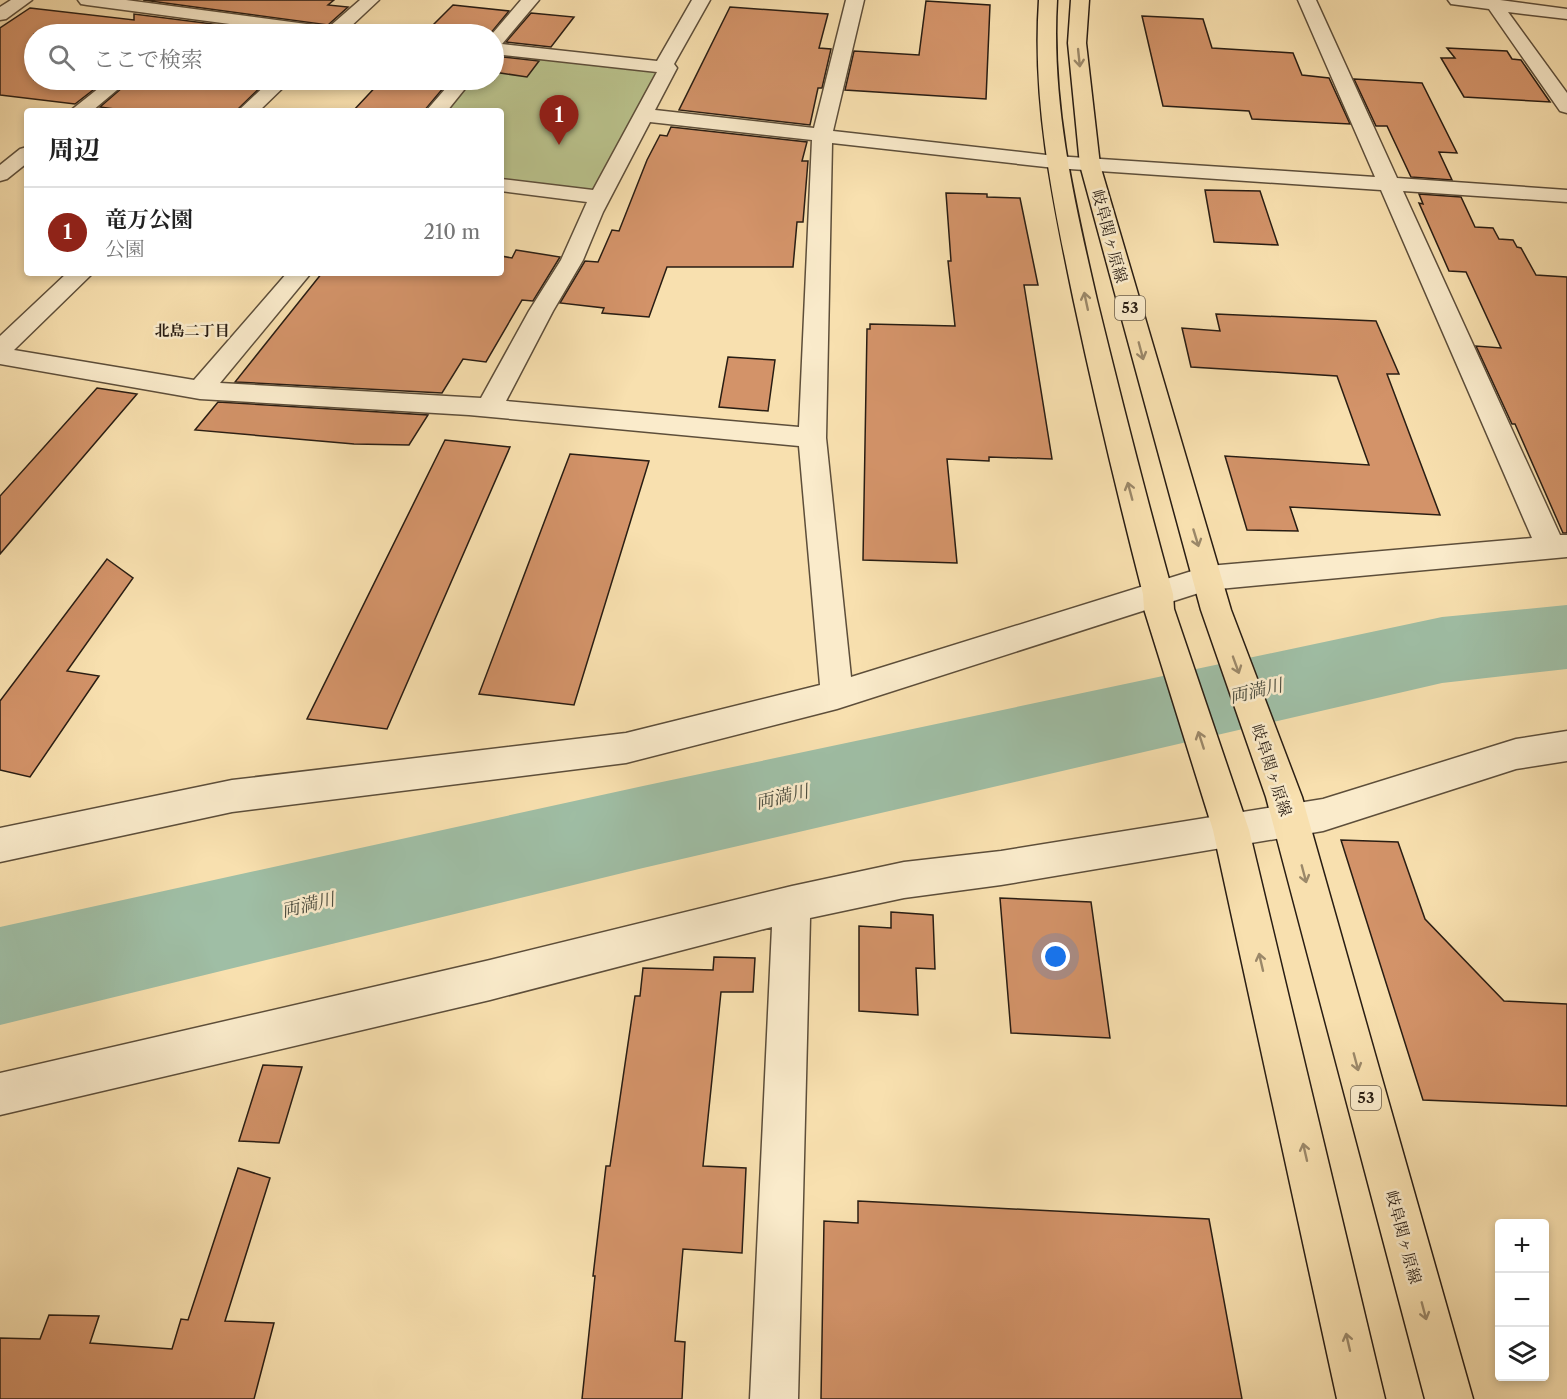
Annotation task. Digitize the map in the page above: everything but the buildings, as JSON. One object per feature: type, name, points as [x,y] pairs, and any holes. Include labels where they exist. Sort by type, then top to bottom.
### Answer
[{"type":"main road","name":"53","points":[[1048,0],[1044,40],[1055,162],[1117,444],[1158,602],[1225,813],[1361,1399]]},
{"type":"main road","name":"岐阜関ヶ原線","points":[[1080,0],[1077,43],[1090,165],[1167,444],[1216,610],[1286,808],[1449,1399]]},
{"type":"street","points":[[0,15],[23,0]]},
{"type":"street","points":[[87,0],[268,24]]},
{"type":"street","points":[[190,24],[220,0]]},
{"type":"street","points":[[345,24],[370,0]]},
{"type":"street","points":[[504,31],[530,0]]},
{"type":"street","points":[[663,67],[701,0]]},
{"type":"street","points":[[837,695],[812,438],[822,135],[855,0]]},
{"type":"street","points":[[0,845],[232,796],[626,748],[837,695],[1158,602],[1208,578],[1558,546],[1389,184],[1307,0]]},
{"type":"street","points":[[1457,0],[1493,2],[1567,14]]},
{"type":"street","points":[[1493,2],[1567,107]]},
{"type":"street","points":[[489,408],[541,310],[572,260],[600,197],[668,68],[504,50]]},
{"type":"street","points":[[84,108],[107,90]]},
{"type":"street","points":[[251,108],[271,90]]},
{"type":"street","points":[[439,108],[454,90]]},
{"type":"street","points":[[644,115],[1055,162],[1567,196]]},
{"type":"street","points":[[0,175],[24,155]]},
{"type":"street","points":[[504,185],[600,197]]},
{"type":"street","points":[[0,350],[78,276]]},
{"type":"street","points":[[200,390],[296,276]]},
{"type":"street","points":[[0,356],[200,390],[489,408],[812,438]]},
{"type":"street","points":[[0,1094],[490,980],[792,904],[904,879],[1001,868],[1225,813],[1286,808],[1323,814],[1516,754],[1567,746]]},
{"type":"street","points":[[774,1399],[792,904]]},
{"type":"shaded area","points":[[504,54],[658,70],[593,190],[504,179],[504,108],[448,108],[463,90],[504,90]]},
{"type":"water","points":[[1567,631],[1567,643],[1446,659],[1306,689],[1289,701],[1282,674],[1414,642],[1492,633]]},
{"type":"waterway","name":"両満川","points":[[0,976],[643,827],[1442,650],[1567,637]]},
{"type":"place","name":"竜万公園","points":[[559,145]]},
{"type":"district","name":"北島二丁目","points":[[192,331]]}]
